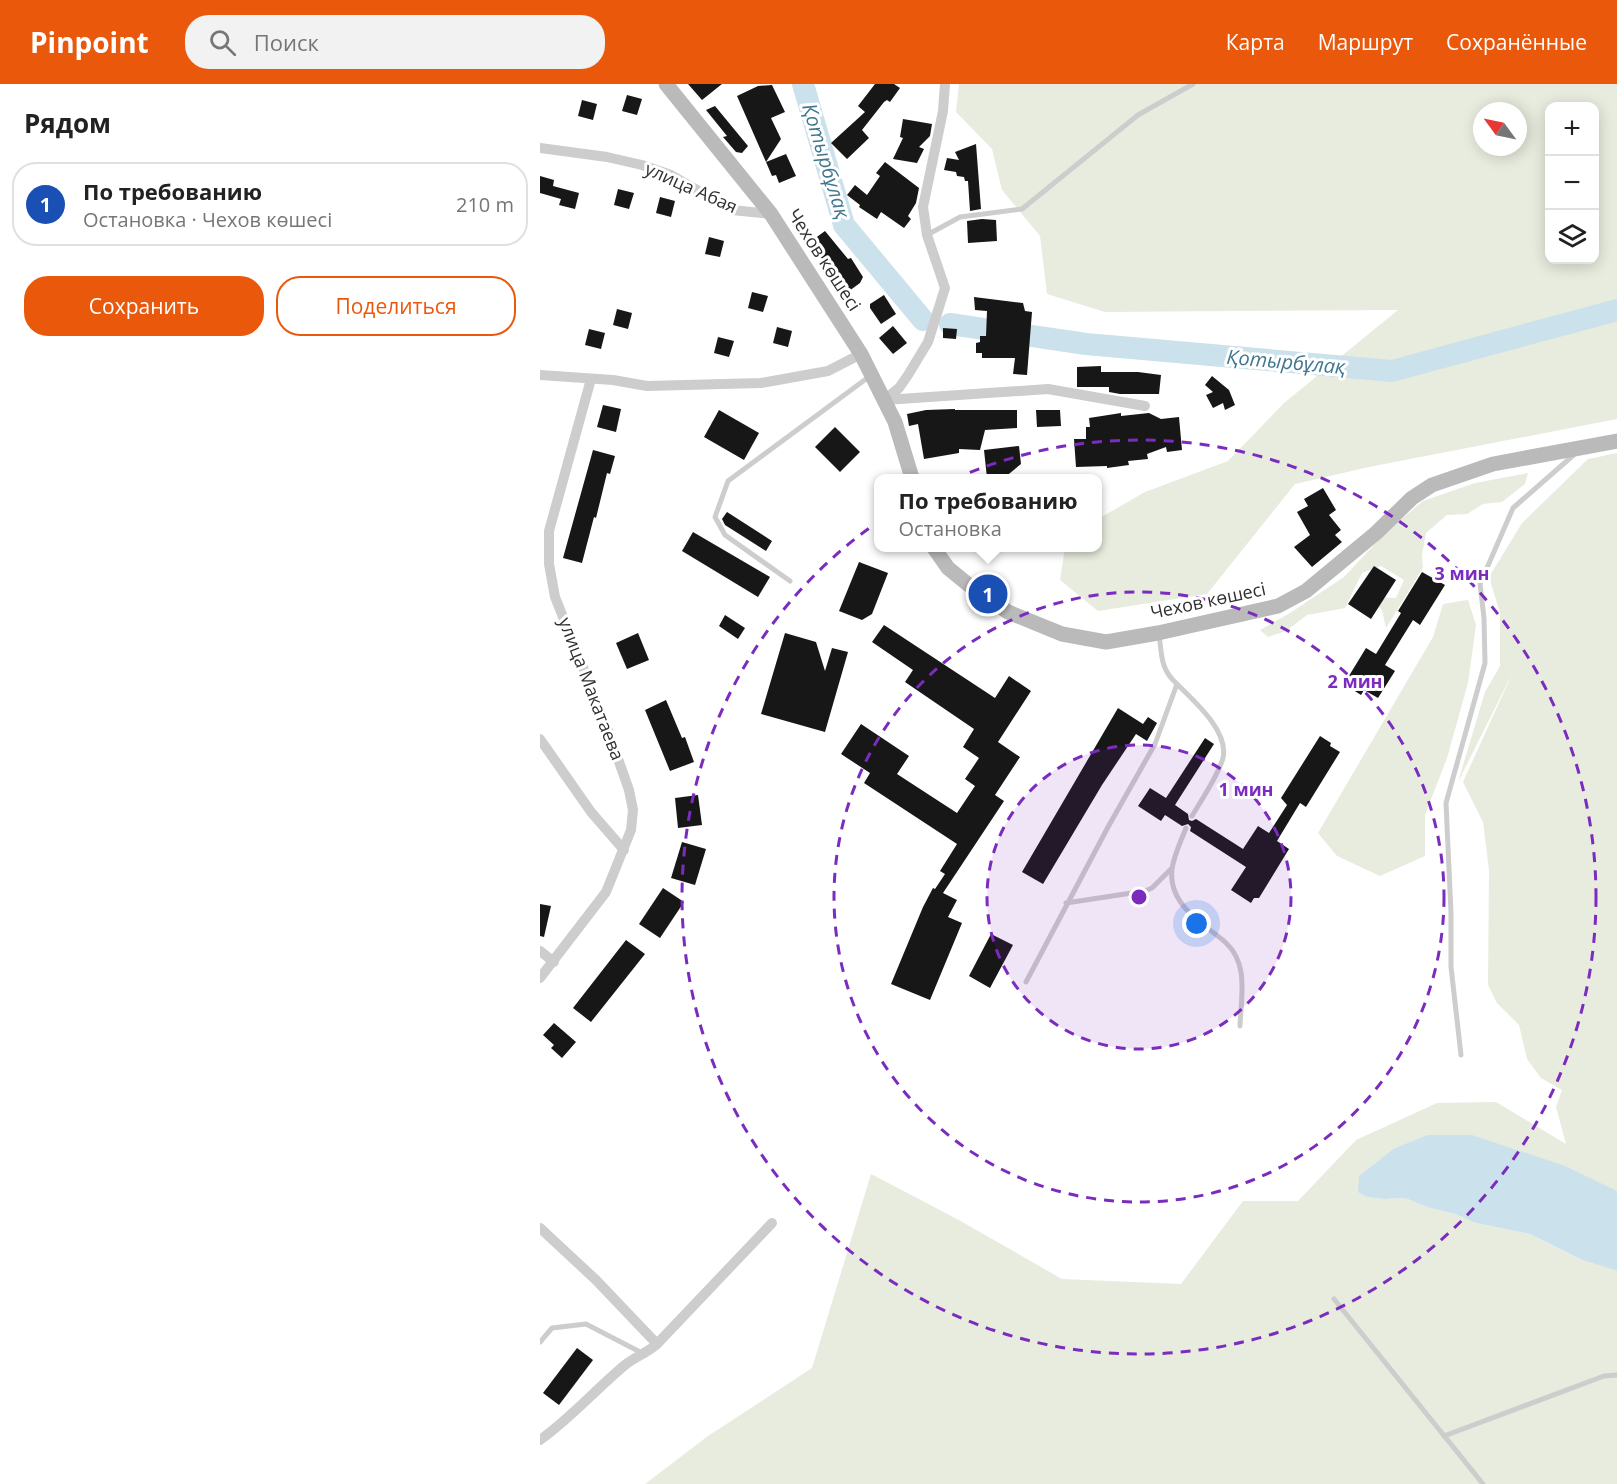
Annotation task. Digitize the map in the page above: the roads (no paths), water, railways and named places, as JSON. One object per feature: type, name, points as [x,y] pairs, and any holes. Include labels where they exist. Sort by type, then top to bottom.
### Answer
[{"type":"main road","name":"Чехов көшесі","points":[[666,84],[771,214],[861,354],[896,422],[911,474]]},
{"type":"main road","name":"Чехов көшесі","points":[[937,552],[948,568],[1008,612],[1062,634],[1106,642],[1158,633],[1278,606],[1306,591],[1376,533],[1412,498],[1432,485],[1493,464],[1617,441]]},
{"type":"street","points":[[884,400],[908,375],[928,342],[945,288],[927,235],[923,207],[943,111],[945,84]]},
{"type":"street","name":"улица Абая","points":[[540,148],[607,157],[642,165],[671,175],[732,210],[771,214]]},
{"type":"street","points":[[540,375],[647,386],[761,383],[828,371],[861,354]]},
{"type":"street","name":"улица Макатаева","points":[[540,978],[606,892],[631,830],[633,810],[629,790],[605,722],[555,597],[549,564],[549,531],[591,379]]},
{"type":"street","points":[[884,400],[1048,389],[1145,406]]},
{"type":"street","points":[[540,739],[591,812],[624,850]]},
{"type":"street","points":[[540,951],[554,962]]},
{"type":"street","points":[[540,1440],[562,1424],[627,1364],[644,1355],[657,1344],[772,1223]]},
{"type":"street","points":[[540,1228],[596,1280],[657,1344]]},
{"type":"lane","points":[[927,235],[960,217],[1022,208],[1138,115],[1193,84]]},
{"type":"lane","points":[[790,581],[725,536],[715,517],[729,481],[872,375]]},
{"type":"lane","points":[[1461,1054],[1451,967],[1446,802],[1485,663],[1484,618],[1480,584],[1513,508],[1583,447]]},
{"type":"lane","points":[[1158,633],[1163,666],[1168,676],[1212,722],[1224,747],[1220,766],[1192,816]]},
{"type":"lane","points":[[1026,982],[1066,903],[1155,744],[1177,684]]},
{"type":"lane","points":[[1186,828],[1172,868],[1172,885],[1179,902],[1189,914],[1235,951],[1242,975],[1240,1026]]},
{"type":"lane","points":[[1066,903],[1145,891],[1152,888],[1172,868]]},
{"type":"lane","points":[[1334,1299],[1483,1484]]},
{"type":"lane","points":[[540,1342],[552,1328],[586,1324],[644,1355]]},
{"type":"lane","points":[[1444,1436],[1604,1376],[1617,1375]]},
{"type":"water","points":[[1428,1135],[1472,1135],[1565,1166],[1617,1191],[1617,1271],[1582,1260],[1530,1234],[1476,1223],[1405,1198],[1367,1197],[1358,1192],[1359,1176],[1393,1149]]},
{"type":"waterway","name":"Қотырбұлақ","points":[[803,84],[844,225],[923,320]]},
{"type":"waterway","name":"Қотырбұлақ","points":[[950,324],[1086,344],[1392,371],[1617,310]]},
{"type":"place","name":"По требованию","points":[[988,594]]}]
